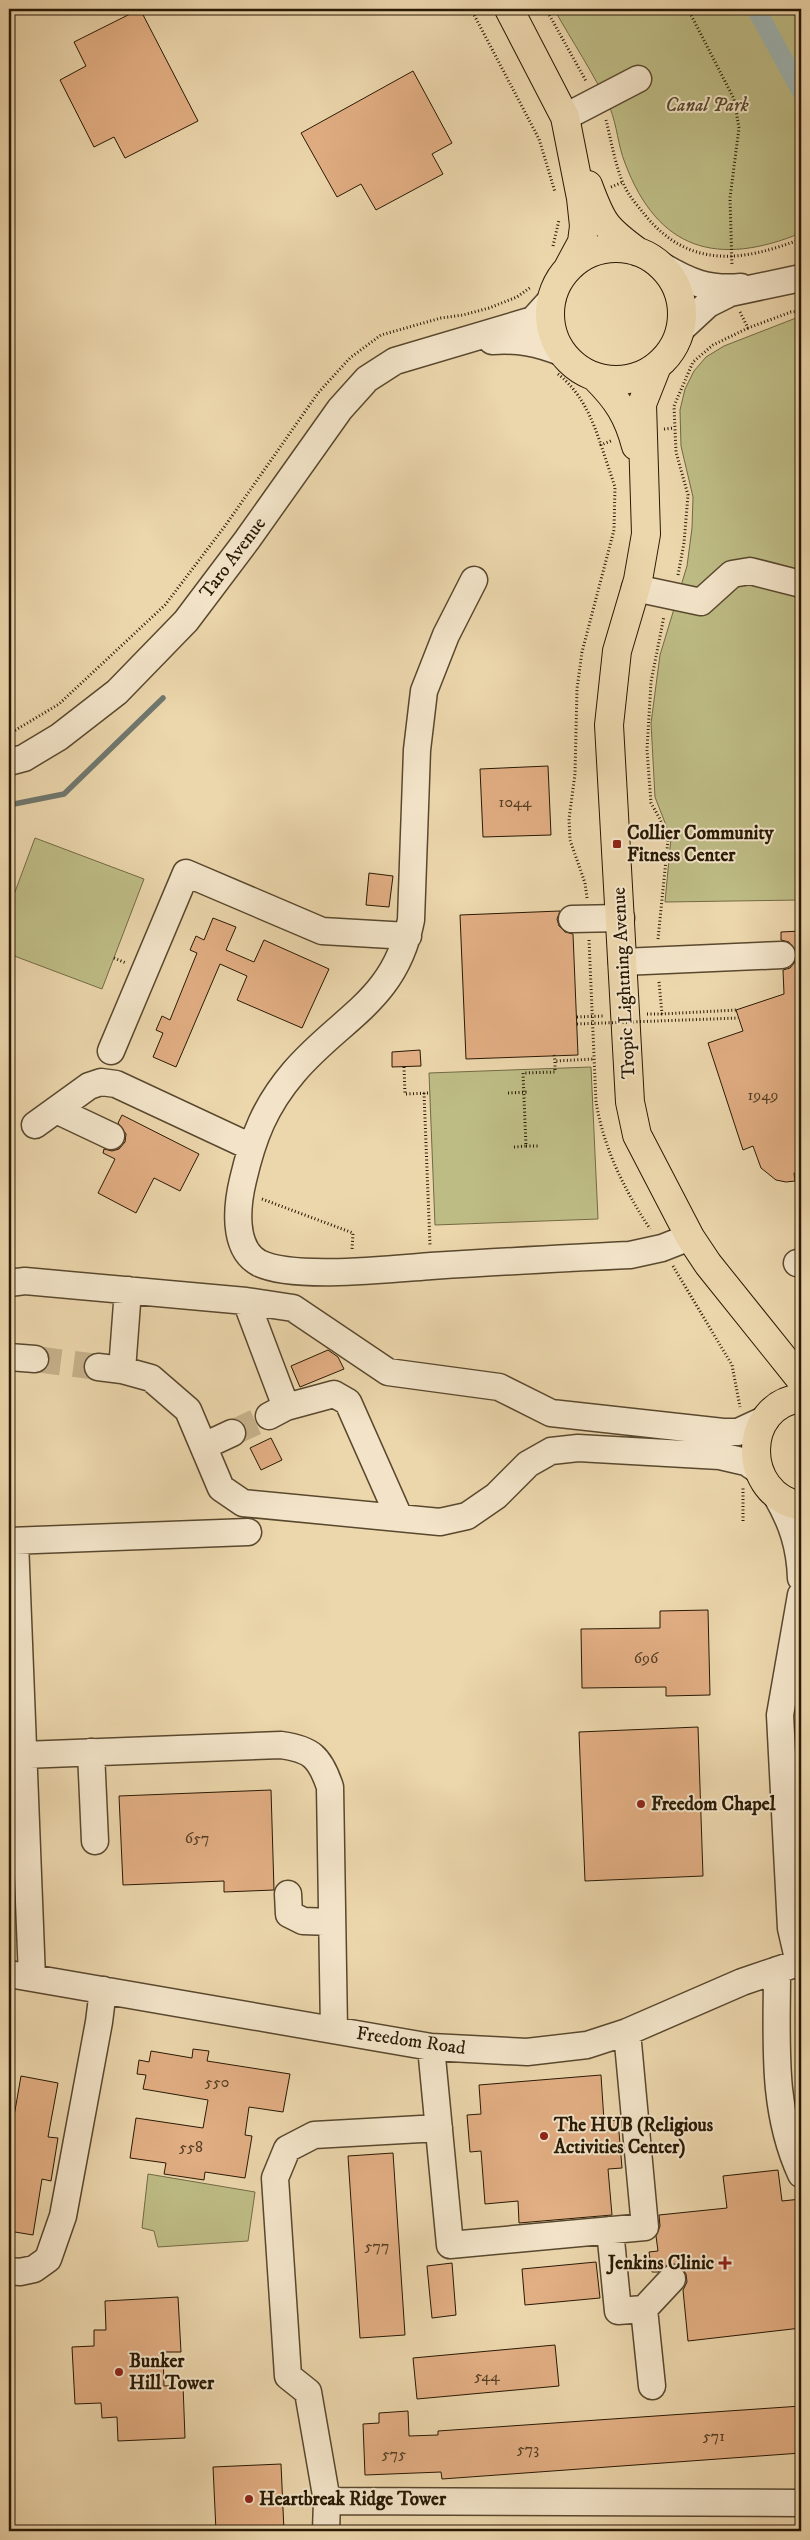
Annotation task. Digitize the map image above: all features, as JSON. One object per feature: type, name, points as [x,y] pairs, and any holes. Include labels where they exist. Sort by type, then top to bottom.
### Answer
[{"type":"main road","points":[[508,9],[565,117],[600,217],[612,233],[638,252],[662,266],[675,285],[680,299],[681,329],[672,350],[657,366],[631,379],[609,380],[557,361],[550,318],[552,299],[557,286],[568,270],[582,242],[584,226],[581,198],[565,117]]},
{"type":"main road","points":[[568,270],[580,259],[596,251],[621,248],[638,252]]},
{"type":"main road","points":[[644,487],[642,404],[657,366]]},
{"type":"main road","points":[[595,376],[615,397],[628,423],[644,487]]},
{"type":"main road","name":"Tropic Lightning Avenue","points":[[644,487],[646,534],[635,588],[616,651],[609,724],[621,918],[626,1065],[637,1135],[690,1237],[708,1264],[779,1350],[801,1380]]},
{"type":"main road","points":[[779,1350],[787,1370],[787,1389],[782,1408],[758,1435],[755,1453],[758,1470],[765,1484],[776,1495],[792,1505],[801,1506]]},
{"type":"street","points":[[565,117],[638,79]]},
{"type":"street","points":[[662,266],[690,282],[730,290],[801,278]]},
{"type":"street","points":[[681,329],[708,304],[730,290]]},
{"type":"street","points":[[444,346],[480,337],[532,320],[552,299]]},
{"type":"street","points":[[444,346],[519,340],[540,343],[557,361]]},
{"type":"street","name":"Taro Avenue","points":[[9,762],[24,758],[60,737],[117,692],[186,621],[247,540],[340,409],[367,379],[395,360],[444,346]]},
{"type":"street","points":[[635,588],[701,602],[732,574],[750,571],[801,584]]},
{"type":"street","points":[[474,580],[446,635],[424,690],[417,750],[411,920],[408,936],[397,964],[374,998],[295,1070],[275,1096],[259,1124],[251,1146],[240,1191],[237,1214],[239,1230],[247,1250],[258,1263],[290,1271],[352,1271],[630,1254],[662,1248],[690,1237]]},
{"type":"street","points":[[111,1050],[186,873],[322,931],[408,936]]},
{"type":"street","points":[[572,919],[621,918]]},
{"type":"street","points":[[622,962],[782,955]]},
{"type":"street","points":[[34,1125],[88,1086],[101,1082],[116,1084],[251,1146]]},
{"type":"street","points":[[56,1110],[111,1136]]},
{"type":"street","points":[[9,1283],[25,1281],[128,1290],[246,1301],[293,1308],[388,1372],[499,1387],[551,1413],[723,1432],[738,1432],[782,1408]]},
{"type":"street","points":[[128,1290],[110,1368],[151,1378],[188,1410],[221,1488],[243,1503],[440,1522],[467,1516],[496,1496],[528,1464],[550,1451],[578,1448],[720,1456],[742,1460],[758,1470]]},
{"type":"street","points":[[246,1301],[278,1411],[334,1394],[348,1402],[399,1517]]},
{"type":"street","points":[[9,1357],[35,1359]]},
{"type":"street","points":[[204,1446],[232,1433]]},
{"type":"street","points":[[776,1495],[793,1530],[800,1553],[801,1578]]},
{"type":"street","points":[[20,1976],[23,1755],[12,1541],[248,1532]]},
{"type":"street","points":[[801,1595],[780,1716],[793,1965],[776,2072],[792,2119],[791,2152],[801,2174]]},
{"type":"street","points":[[23,1755],[281,1745],[301,1748],[315,1756],[325,1772],[330,1787],[334,2030]]},
{"type":"street","points":[[91,1752],[95,1841]]},
{"type":"street","points":[[288,1894],[289,1914],[303,1921],[332,1922]]},
{"type":"street","name":"Freedom Road","points":[[20,1976],[431,2047],[527,2052],[587,2045],[627,2032],[742,1982],[793,1965]]},
{"type":"street","points":[[9,2271],[20,2272],[34,2269],[48,2259],[63,2216],[99,2022],[103,1990]]},
{"type":"street","points":[[431,2047],[450,2245],[645,2227],[627,2032]]},
{"type":"street","points":[[326,2531],[327,2501],[308,2392],[288,2376],[275,2178],[287,2149],[314,2135],[439,2128]]},
{"type":"street","points":[[610,2230],[618,2311],[644,2309],[672,2279]]},
{"type":"street","points":[[644,2309],[652,2386]]},
{"type":"street","points":[[327,2501],[801,2503]]},
{"type":"path","points":[[546,9],[603,112],[623,182],[649,219],[665,237],[686,250],[711,256],[733,256],[786,245],[801,238]]},
{"type":"path","points":[[688,9],[734,99],[739,128],[730,198],[733,256],[730,290],[748,328]]},
{"type":"path","points":[[736,1010],[662,1014],[657,926],[668,840],[651,803],[647,750],[648,717],[657,646],[684,543],[688,495],[676,452],[674,406],[693,362],[713,345],[748,328],[791,312],[801,311]]},
{"type":"path","points":[[557,361],[565,380],[582,401],[594,423],[601,445]]},
{"type":"path","points":[[577,1024],[738,1018]]},
{"type":"path","points":[[526,1146],[523,1073],[555,1072],[554,1055]]},
{"type":"path","points":[[554,1061],[594,1059]]},
{"type":"path","points":[[404,1067],[405,1094],[430,1093]]},
{"type":"path","points":[[508,1093],[529,1092]]},
{"type":"path","points":[[424,1094],[431,1266]]},
{"type":"path","points":[[514,1147],[538,1146]]},
{"type":"path","points":[[240,1191],[353,1233],[352,1271]]},
{"type":"green space","name":"Canal Park","points":[[554,9],[801,9],[801,233],[771,243],[743,249],[718,249],[694,244],[673,233],[655,216],[639,193],[625,163],[610,108],[604,95]]},
{"type":"green space","points":[[796,318],[801,318],[801,900],[665,902],[671,838],[655,797],[651,723],[660,655],[687,566],[692,528],[693,497],[681,446],[680,410],[685,389],[694,371],[706,357],[724,346]]},
{"type":"green space","points":[[35,838],[144,879],[102,989],[9,954],[9,908]]},
{"type":"green space","points":[[591,1067],[598,1219],[435,1225],[429,1073]]},
{"type":"green space","points":[[148,2174],[255,2192],[248,2241],[158,2247],[154,2231],[142,2228]]},
{"type":"building","points":[[140,9],[198,121],[125,158],[114,137],[94,147],[60,80],[86,66],[74,42]]},
{"type":"building","points":[[413,71],[452,143],[432,154],[443,174],[376,210],[361,184],[337,197],[301,133]]},
{"type":"building","points":[[548,766],[551,835],[483,837],[480,769]]},
{"type":"building","points":[[369,873],[393,876],[389,907],[366,905]]},
{"type":"building","points":[[560,911],[557,919],[559,926],[565,932],[573,934],[578,1055],[466,1059],[460,915]]},
{"type":"building","points":[[213,918],[236,927],[226,950],[254,962],[264,940],[329,969],[302,1028],[237,1000],[247,976],[220,964],[176,1067],[153,1057],[163,1033],[156,1030],[162,1016],[170,1020],[197,953],[190,950],[196,936],[204,940]]},
{"type":"building","points":[[801,931],[801,1173],[794,1173],[795,1181],[786,1182],[776,1180],[761,1168],[753,1146],[743,1150],[708,1043],[743,1031],[736,1010],[784,994],[783,970],[790,968],[795,962],[797,954],[789,942],[781,940],[781,932]]},
{"type":"building","points":[[420,1050],[421,1066],[392,1067],[392,1052]]},
{"type":"building","points":[[122,1115],[199,1154],[180,1191],[154,1178],[136,1213],[98,1193],[115,1159],[103,1153],[104,1149],[112,1151],[119,1149],[125,1142],[126,1134],[118,1123]]},
{"type":"building","points":[[328,1350],[338,1357],[344,1369],[300,1387],[291,1366]]},
{"type":"building","points":[[271,1438],[282,1460],[261,1470],[250,1448]]},
{"type":"building","points":[[708,1610],[710,1695],[666,1696],[666,1687],[582,1688],[581,1629],[660,1628],[660,1611]]},
{"type":"building","name":"Freedom Chapel","points":[[698,1727],[703,1876],[585,1881],[579,1732]]},
{"type":"building","points":[[271,1790],[274,1890],[224,1892],[224,1881],[123,1885],[119,1796]]},
{"type":"building","points":[[193,2049],[209,2051],[207,2061],[290,2074],[283,2112],[249,2107],[245,2135],[252,2136],[245,2178],[205,2172],[204,2180],[164,2174],[166,2163],[130,2158],[136,2118],[203,2128],[208,2100],[143,2089],[146,2075],[137,2074],[139,2060],[149,2062],[151,2051],[192,2058]]},
{"type":"building","name":"The HUB (Religious Activities Center)","points":[[601,2075],[604,2121],[618,2120],[622,2168],[608,2169],[612,2215],[519,2223],[518,2201],[485,2204],[481,2151],[470,2152],[467,2115],[481,2114],[479,2085]]},
{"type":"building","points":[[21,2076],[58,2083],[48,2137],[58,2138],[51,2181],[42,2179],[33,2235],[9,2231],[9,2145]]},
{"type":"building","points":[[393,2153],[405,2335],[360,2338],[348,2156]]},
{"type":"building","name":"Jenkins Clinic","points":[[778,2170],[782,2201],[801,2199],[801,2255],[798,2255],[801,2283],[801,2328],[688,2341],[683,2290],[687,2282],[686,2274],[682,2268],[675,2264],[667,2265],[658,2272],[652,2272],[649,2252],[658,2251],[656,2236],[660,2226],[659,2215],[727,2208],[723,2176]]},
{"type":"building","points":[[596,2262],[600,2298],[525,2305],[522,2269]]},
{"type":"building","points":[[452,2263],[456,2315],[432,2318],[427,2266]]},
{"type":"building","name":"Bunker Hill Tower","points":[[178,2297],[181,2352],[163,2352],[164,2386],[183,2385],[185,2438],[118,2441],[117,2417],[102,2418],[101,2403],[75,2404],[72,2347],[94,2346],[94,2330],[106,2330],[105,2301]]},
{"type":"building","points":[[555,2345],[559,2386],[417,2399],[413,2358]]},
{"type":"building","points":[[801,2406],[801,2453],[442,2479],[441,2472],[365,2475],[363,2424],[379,2423],[379,2413],[408,2411],[409,2436],[438,2435],[438,2431]]},
{"type":"building","name":"Heartbreak Ridge Tower","points":[[281,2464],[284,2531],[216,2531],[213,2467]]},
{"type":"waterway","points":[[756,9],[801,91]]},
{"type":"waterway","points":[[9,805],[64,794],[163,698]]},
{"type":"tunnel","points":[[35,1359],[98,1367]]},
{"type":"tunnel","points":[[232,1433],[269,1416]]},
{"type":"place","name":"Collier Community Fitness Center","points":[[617,844]]},
{"type":"place","name":"Freedom Chapel","points":[[641,1804]]},
{"type":"place","name":"The HUB (Religious Activities Center)","points":[[544,2136]]},
{"type":"place","name":"Jenkins Clinic","points":[[725,2263]]},
{"type":"place","name":"Bunker Hill Tower","points":[[119,2372]]},
{"type":"place","name":"Heartbreak Ridge Tower","points":[[249,2499]]}]
